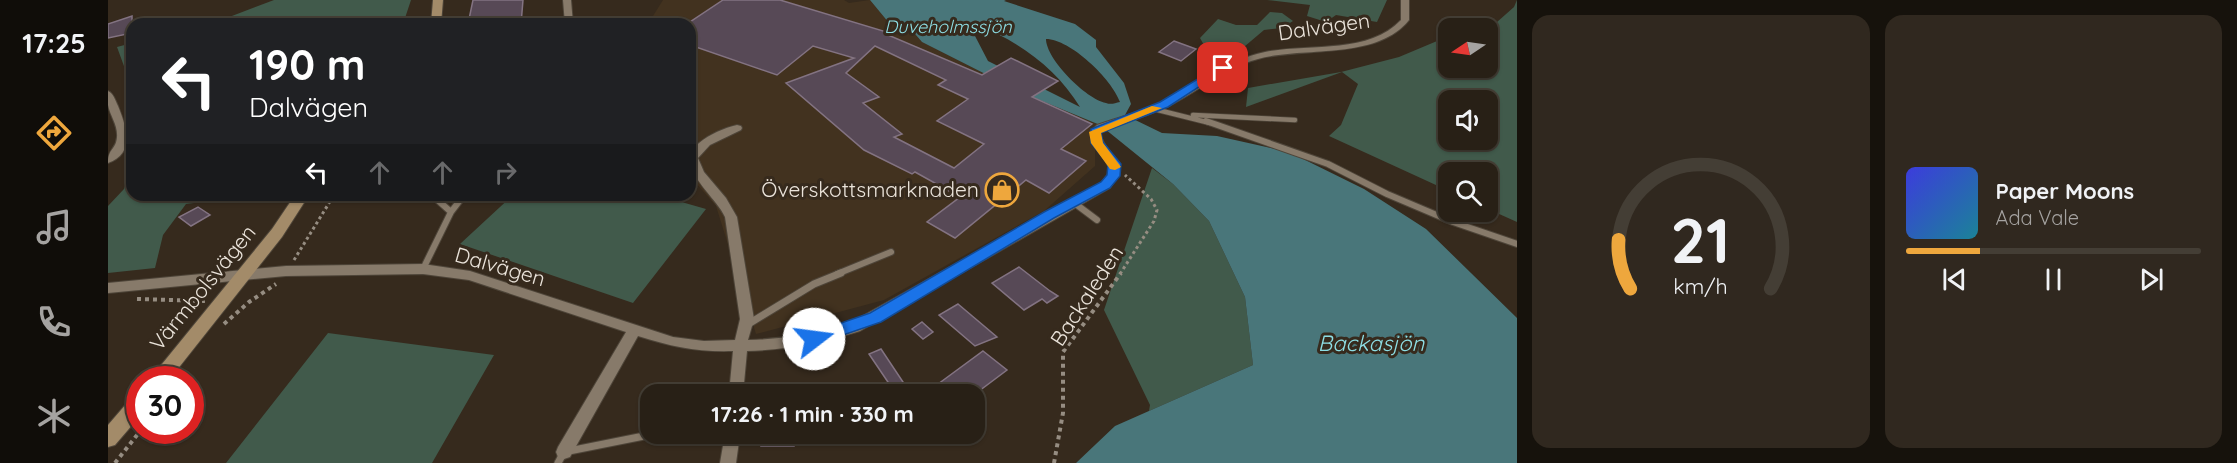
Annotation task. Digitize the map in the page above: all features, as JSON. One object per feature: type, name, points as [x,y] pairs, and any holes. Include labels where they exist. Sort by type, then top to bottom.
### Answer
[{"type":"street","points":[[436,18],[438,0]]},
{"type":"street","points":[[567,0],[568,18]]},
{"type":"street","name":"Dalvägen","points":[[108,288],[286,271],[423,269],[470,276],[673,342],[740,346],[798,342],[855,327],[876,317],[1106,185],[1115,171],[1114,164],[1095,137],[1095,132],[1101,127],[1154,109],[1181,96],[1223,68],[1249,58],[1318,47],[1366,43],[1389,36],[1405,20],[1405,0]]},
{"type":"street","points":[[108,94],[124,136],[124,144],[108,160]]},
{"type":"street","points":[[696,151],[737,128]]},
{"type":"street","points":[[696,166],[699,173],[727,205],[731,217],[746,308],[737,384]]},
{"type":"street","name":"Värmbolsvägen","points":[[169,366],[277,233],[298,201]]},
{"type":"street","points":[[561,458],[633,330]]},
{"type":"street","points":[[108,439],[126,418]]},
{"type":"street","points":[[728,463],[731,444]]},
{"type":"lane","points":[[1154,109],[1190,116],[1328,164],[1387,194],[1453,222],[1517,244]]},
{"type":"lane","points":[[1190,116],[1200,114],[1273,121],[1295,120]]},
{"type":"lane","points":[[439,201],[451,212]]},
{"type":"lane","points":[[423,269],[451,212],[459,201]]},
{"type":"lane","points":[[1073,202],[1097,220]]},
{"type":"lane","points":[[745,327],[755,317],[814,284],[891,252]]},
{"type":"lane","points":[[561,458],[640,438]]},
{"type":"path","name":"Backaleden","points":[[1054,463],[1063,413],[1064,352],[1095,306],[1120,275],[1154,221],[1157,210],[1151,199],[1129,176],[1115,171]]},
{"type":"path","points":[[222,326],[249,302],[276,284],[330,201]]},
{"type":"path","points":[[127,299],[249,302]]},
{"type":"path","points":[[116,463],[130,444]]},
{"type":"shaded area","points":[[663,0],[844,0],[849,3],[870,0],[889,23],[909,27],[922,42],[1025,94],[1100,125],[1095,127],[1095,166],[1044,211],[884,300],[756,334],[716,206],[696,183],[696,18],[652,18]]},
{"type":"green space","points":[[274,0],[411,0],[405,18],[227,18]]},
{"type":"green space","points":[[1267,0],[1387,0],[1377,22],[1336,15],[1326,22],[1307,16],[1310,5]]},
{"type":"green space","points":[[1517,0],[1517,222],[1498,213],[1498,162],[1438,162],[1438,186],[1329,136],[1341,125],[1358,84],[1342,72],[1246,107],[1248,88],[1341,72],[1399,57],[1438,41],[1438,78],[1498,78],[1498,21],[1514,7]]},
{"type":"green space","points":[[1270,12],[1282,13],[1293,21],[1282,28],[1264,30],[1238,52],[1210,56],[1200,38],[1218,19],[1236,25],[1257,25]]},
{"type":"green space","points":[[126,45],[126,72],[117,47]]},
{"type":"green space","points":[[1152,168],[1173,184],[1209,221],[1245,297],[1253,365],[1149,411],[1150,405],[1104,310]]},
{"type":"green space","points":[[126,182],[126,201],[210,201],[186,204],[163,235],[155,268],[108,273],[108,206],[124,189]]},
{"type":"green space","points":[[507,201],[678,201],[706,209],[633,303],[460,244]]},
{"type":"green space","points":[[328,333],[494,355],[432,463],[226,463]]},
{"type":"water","name":"Backasjön","points":[[870,0],[1006,0],[1004,1],[1075,24],[1096,40],[1096,47],[1124,83],[1131,104],[1125,115],[1162,133],[1217,136],[1289,152],[1364,189],[1426,229],[1517,318],[1517,463],[1076,463],[1115,426],[1253,365],[1245,297],[1209,221],[1173,184],[1100,125],[1025,94],[922,42],[909,27],[889,23]],"holes":[[[977,25],[1008,39],[1036,58],[1060,80],[1080,107],[988,61],[975,36]],[[1046,39],[1067,46],[1089,62],[1108,82],[1120,102],[1110,104],[1098,100],[1078,86],[1053,57]]]},
{"type":"building","points":[[473,0],[523,0],[522,18],[469,18]]},
{"type":"building","points":[[723,0],[780,0],[890,33],[888,35],[982,75],[1011,58],[1058,81],[1032,97],[1092,124],[1061,149],[1086,161],[1049,193],[1026,180],[955,238],[927,222],[960,197],[915,172],[912,174],[864,150],[786,83],[854,58],[813,46],[777,75],[696,47],[696,18]],"holes":[[[875,46],[946,80],[938,85],[968,99],[937,121],[984,144],[954,168],[894,137],[902,134],[863,103],[879,97],[846,73]]]},
{"type":"building","points":[[126,18],[126,34],[108,38],[108,24]]},
{"type":"building","points":[[1174,41],[1196,49],[1181,61],[1159,52]]},
{"type":"building","points":[[198,207],[210,215],[191,226],[179,217]]},
{"type":"building","points":[[1019,267],[1058,296],[1047,303],[1042,299],[1024,310],[992,283]]},
{"type":"building","points":[[958,304],[997,337],[975,346],[939,315]]},
{"type":"building","points":[[922,322],[933,332],[923,339],[912,329]]},
{"type":"building","points":[[881,349],[904,384],[889,384],[869,354]]},
{"type":"building","points":[[983,351],[1007,370],[985,386],[985,384],[938,384]]},
{"type":"building","points":[[761,444],[794,444],[794,446],[761,446]]},
{"type":"slow traffic","points":[[1115,167],[1097,143],[1095,132],[1101,127],[1156,108]]},
{"type":"place","name":"Överskottsmarknaden","points":[[1002,190]]},
{"type":"route","points":[[814,339],[855,327],[876,317],[1049,215],[1106,185],[1115,171],[1114,164],[1097,143],[1095,132],[1101,127],[1154,109],[1181,96],[1223,68]]},
{"type":"water label","name":"Duveholmssjön","points":[[948,27]]}]
